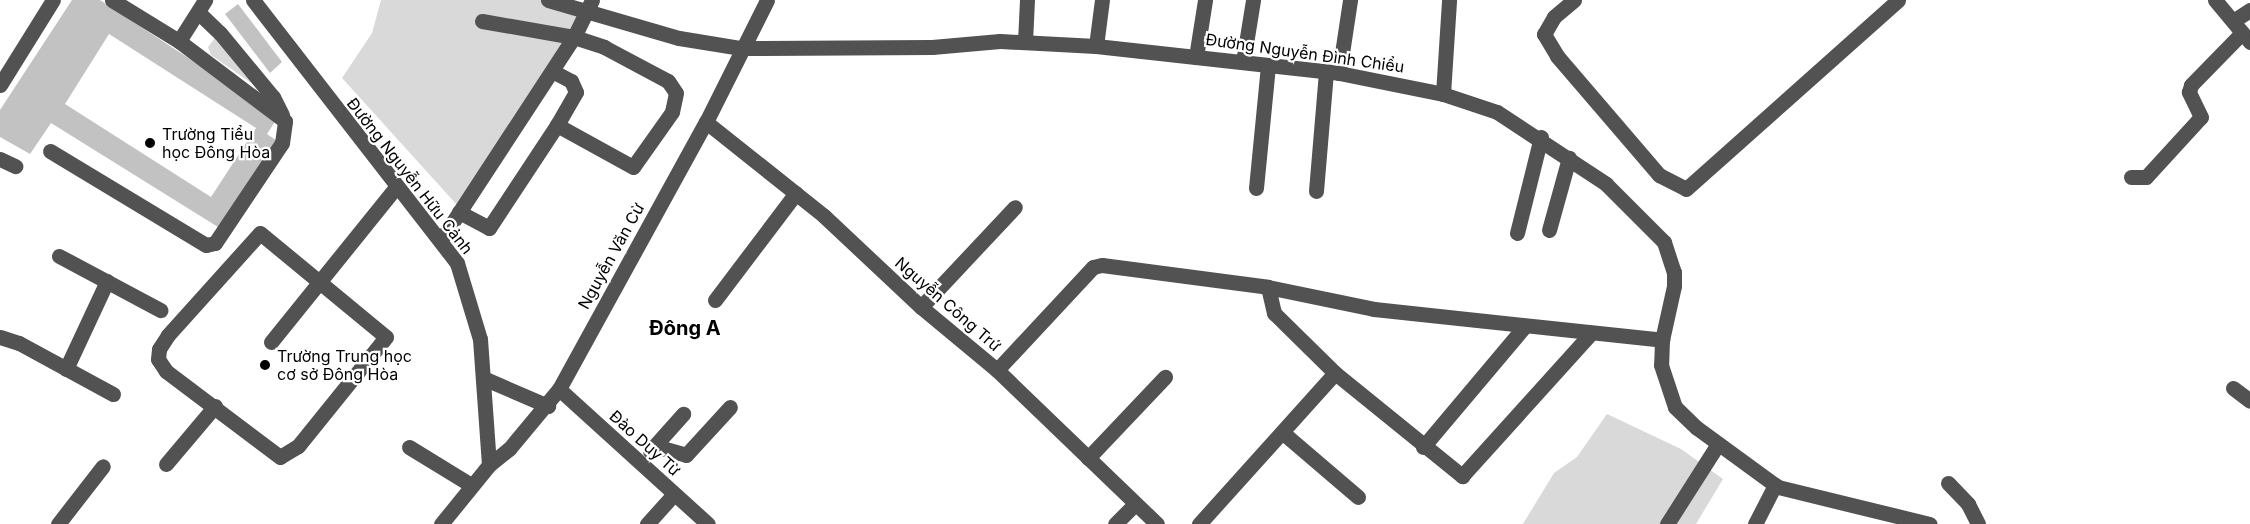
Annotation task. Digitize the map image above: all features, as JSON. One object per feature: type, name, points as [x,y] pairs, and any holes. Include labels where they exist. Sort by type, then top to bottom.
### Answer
[{"type":"street","points":[[0,85],[53,0]]},
{"type":"street","points":[[112,0],[179,41],[285,121]]},
{"type":"street","name":"Đường Nguyễn Hữu Cảnh","points":[[253,0],[396,187],[458,263],[480,339],[489,465]]},
{"type":"street","name":"Đường Nguyễn Đình Chiểu","points":[[548,0],[589,6],[679,38],[741,48],[1024,42],[1096,46],[1333,72],[1443,93],[1497,111],[1541,137],[1613,191],[1664,242],[1674,272],[1674,286],[1662,340],[1661,365],[1675,407],[1718,444],[1775,485],[1797,494],[1930,524]]},
{"type":"street","name":"Nguyễn Văn Cừ","points":[[489,465],[548,406],[559,389],[706,122],[767,0]]},
{"type":"street","points":[[1024,42],[1028,0]]},
{"type":"street","points":[[1096,46],[1102,0]]},
{"type":"street","points":[[1196,57],[1205,0]]},
{"type":"street","points":[[1243,62],[1253,0]]},
{"type":"street","points":[[1316,191],[1333,72],[1350,0]]},
{"type":"street","points":[[1443,93],[1449,0]]},
{"type":"street","points":[[1574,0],[1554,17],[1544,34],[1557,56],[1659,175],[1686,189],[1898,0]]},
{"type":"street","points":[[2215,0],[2242,32]]},
{"type":"street","points":[[50,151],[206,245],[223,236],[282,143],[285,121],[273,97],[220,33],[202,4],[179,41]]},
{"type":"street","points":[[441,240],[574,37],[589,6]]},
{"type":"street","points":[[2131,177],[2146,177],[2201,117],[2189,92],[2191,85],[2242,32],[2250,10]]},
{"type":"street","points":[[482,21],[574,37],[604,47],[674,84],[676,100],[672,112],[639,165],[633,167],[557,125]]},
{"type":"street","points":[[1256,188],[1268,66]]},
{"type":"street","points":[[459,212],[489,228],[557,125],[576,92],[571,81],[552,71]]},
{"type":"street","name":"Nguyễn Công Trứ","points":[[706,122],[796,193],[921,307],[997,370],[1157,524]]},
{"type":"street","points":[[1517,233],[1541,137]]},
{"type":"street","points":[[1549,230],[1569,158]]},
{"type":"street","points":[[0,159],[15,166]]},
{"type":"street","points":[[270,342],[322,283],[396,187]]},
{"type":"street","points":[[716,300],[796,193]]},
{"type":"street","points":[[921,307],[1015,207]]},
{"type":"street","points":[[260,233],[386,337],[298,446],[280,457],[215,406],[166,371],[158,359],[159,349],[237,255],[260,233]]},
{"type":"street","points":[[59,256],[160,310]]},
{"type":"street","points":[[997,370],[1093,267],[1118,266],[1268,287],[1374,309],[1662,340]]},
{"type":"street","points":[[66,369],[107,281]]},
{"type":"street","points":[[1268,287],[1274,313],[1335,373],[1457,474],[1467,475],[1591,333]]},
{"type":"street","points":[[1423,447],[1525,326]]},
{"type":"street","points":[[0,337],[113,394]]},
{"type":"street","points":[[1199,524],[1335,373]]},
{"type":"street","points":[[1088,458],[1165,377]]},
{"type":"street","points":[[483,378],[548,406]]},
{"type":"street","points":[[2233,388],[2250,401]]},
{"type":"street","name":"Đào Duy Từ","points":[[559,389],[708,524]]},
{"type":"street","points":[[166,464],[215,406]]},
{"type":"street","points":[[655,446],[686,455],[730,406]]},
{"type":"street","points":[[640,462],[683,414]]},
{"type":"street","points":[[1282,432],[1358,497]]},
{"type":"street","points":[[1667,524],[1718,444]]},
{"type":"street","points":[[409,447],[471,485]]},
{"type":"street","points":[[441,524],[489,465]]},
{"type":"street","points":[[58,524],[103,466]]},
{"type":"street","points":[[1948,483],[1968,504],[1978,524]]},
{"type":"street","points":[[1755,524],[1775,485]]},
{"type":"street","points":[[646,524],[674,494]]},
{"type":"street","points":[[1115,524],[1135,504]]},
{"type":"shaded area","points":[[381,0],[563,0],[579,18],[458,206],[342,78],[372,33]]},
{"type":"shaded area","points":[[215,38],[257,87],[211,55],[208,47]]},
{"type":"shaded area","points":[[1607,414],[1681,449],[1723,479],[1696,524],[1523,524],[1554,473],[1577,457]]},
{"type":"building","points":[[72,0],[100,0],[278,117],[267,134],[277,141],[218,227],[51,123],[30,154],[0,137],[0,110]],"holes":[[[109,34],[256,128],[211,197],[65,104]]]},
{"type":"building","points":[[238,4],[282,62],[270,73],[225,14]]},
{"type":"place","name":"Trường Tiểu học Đông Hòa","points":[[150,143]]},
{"type":"place","name":"Trường Trung học cơ sở Đông Hòa","points":[[265,365]]},
{"type":"district","name":"Đông A","points":[[685,328]]}]
